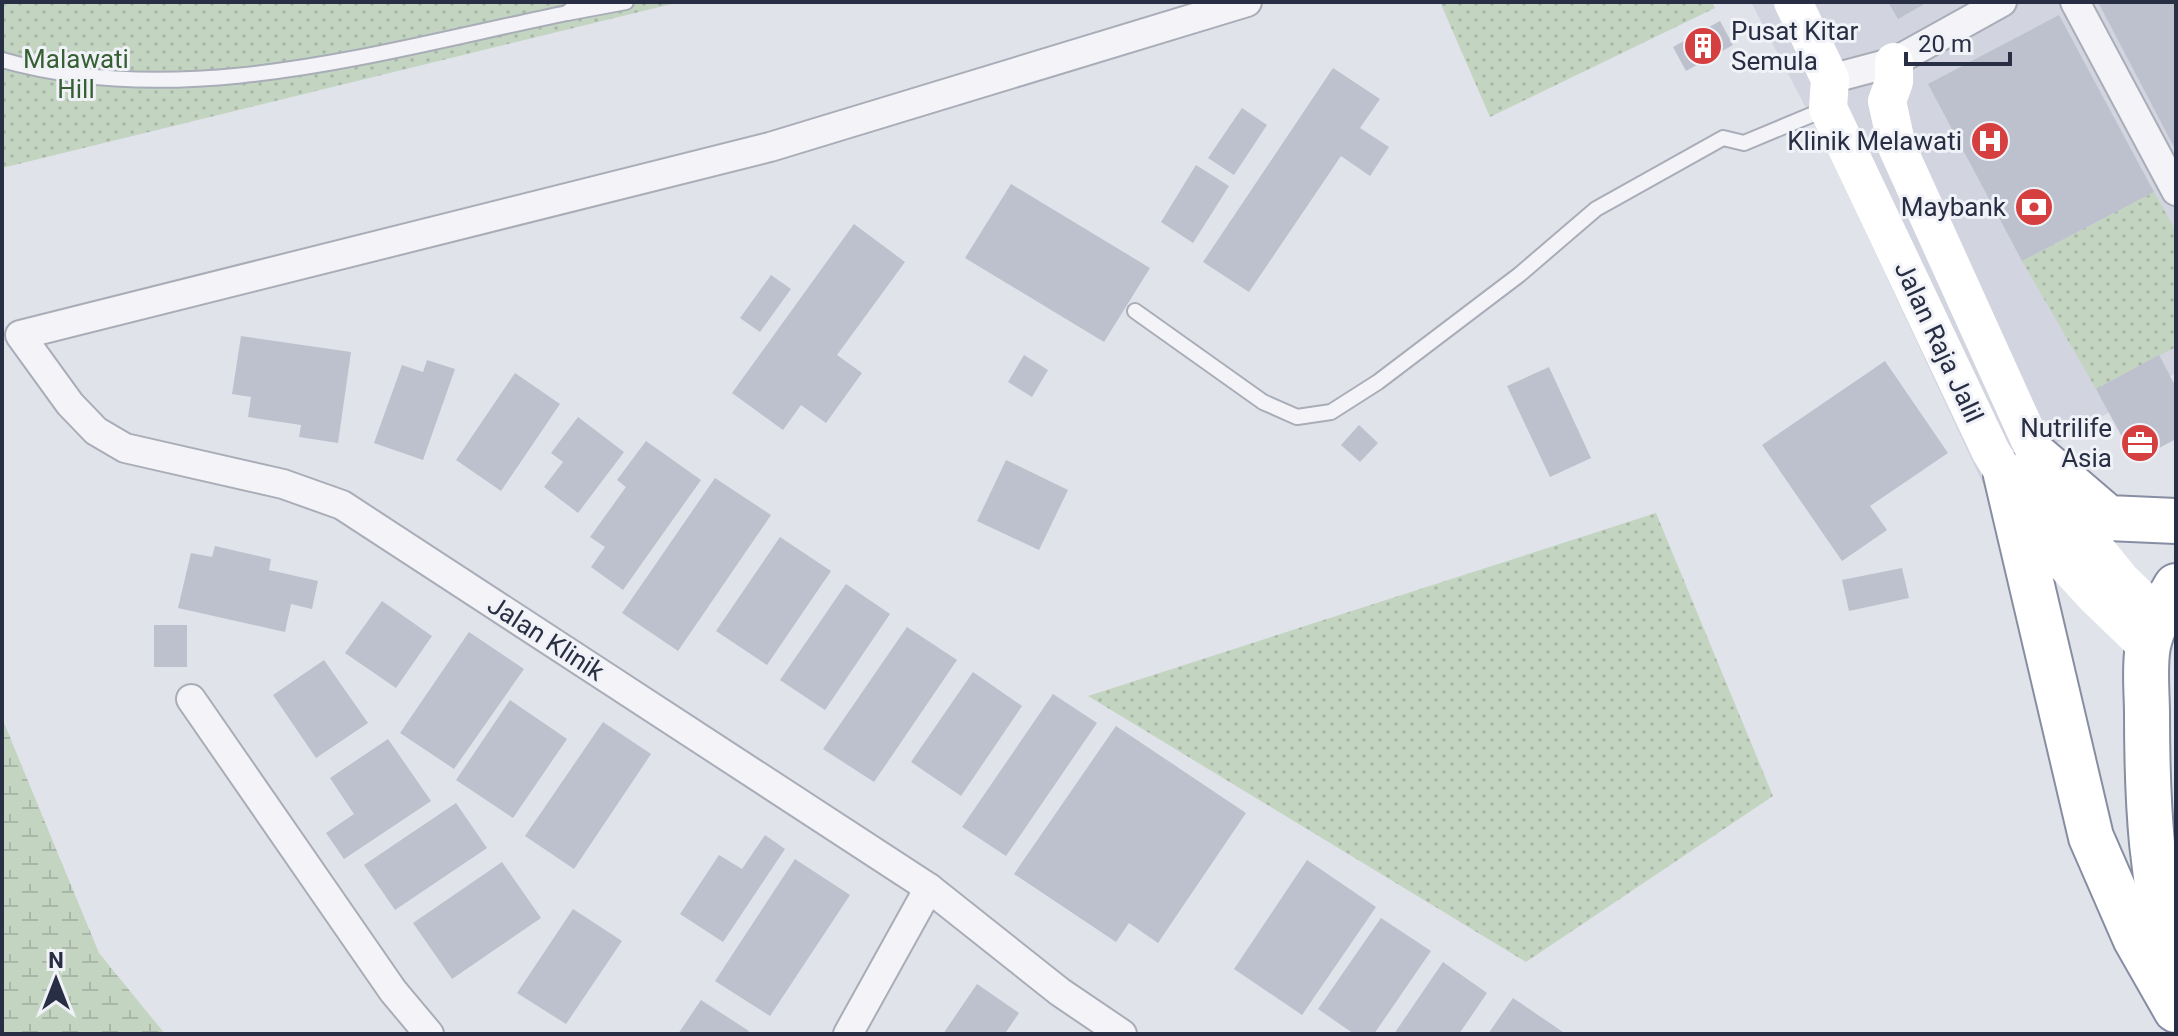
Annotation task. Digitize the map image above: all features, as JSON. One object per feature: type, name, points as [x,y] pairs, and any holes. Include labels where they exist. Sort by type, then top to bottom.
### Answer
[{"type":"highway","points":[[2022,466],[2108,518],[2176,521]]},
{"type":"highway","points":[[2022,466],[2091,837],[2135,938],[2176,1010]]},
{"type":"highway","points":[[2166,628],[2176,699]]},
{"type":"highway","points":[[2166,628],[2150,841],[2162,923],[2176,973]]},
{"type":"street","points":[[11,339],[770,147],[1247,2]]},
{"type":"street","name":"Jalan Raja Jalil","points":[[1793,2],[1829,94],[1991,452],[2022,466]]},
{"type":"street","points":[[1829,94],[2002,2]]},
{"type":"street","points":[[2075,2],[2176,191]]},
{"type":"street","name":"Jalan Raja Jalil","points":[[1894,62],[1894,82],[1887,101],[1897,147],[2022,466],[2166,628]]},
{"type":"street","name":"Jalan Klinik","points":[[11,339],[96,431],[125,448],[283,484],[342,505],[929,888],[1060,992],[1122,1034]]},
{"type":"street","points":[[191,699],[393,991],[429,1034]]},
{"type":"street","points":[[848,1034],[929,888]]},
{"type":"lane","points":[[567,13],[580,2]]},
{"type":"lane","points":[[2,60],[31,68],[103,78],[178,81],[313,66],[626,2]]},
{"type":"lane","points":[[1135,311],[1263,402],[1297,417],[1331,412],[1378,382],[1519,275],[1596,209],[1723,138],[1744,143],[1829,94]]},
{"type":"shaded area","points":[[1751,2],[2176,2],[2176,373],[1984,486],[1823,141]]},
{"type":"green space","name":"Malawati Hill","points":[[2,2],[680,2],[2,168]]},
{"type":"green space","points":[[1440,2],[1712,2],[1715,8],[1490,117]]},
{"type":"green space","points":[[2154,192],[2176,231],[2176,347],[2096,389],[2022,261]]},
{"type":"green space","points":[[1656,513],[1773,796],[1526,962],[1088,696]]},
{"type":"green space","points":[[2,718],[99,953],[165,1034],[2,1034]]},
{"type":"building","points":[[1888,2],[1928,2],[1898,19]]},
{"type":"building","points":[[2098,2],[2176,2],[2176,151],[2152,105]]},
{"type":"building","points":[[2059,15],[2154,192],[2022,261],[1928,84]]},
{"type":"building","name":"Pusat Kitar Semula","points":[[1720,21],[1733,45],[1686,71],[1673,47]]},
{"type":"building","points":[[1333,68],[1380,99],[1360,128],[1389,147],[1370,176],[1341,156],[1249,292],[1203,262]]},
{"type":"building","points":[[1242,108],[1267,125],[1234,175],[1208,158]]},
{"type":"building","points":[[1196,165],[1229,186],[1193,243],[1161,222]]},
{"type":"building","points":[[1011,184],[1150,268],[1104,342],[965,258]]},
{"type":"building","points":[[854,224],[905,262],[837,355],[862,373],[826,423],[801,405],[783,430],[732,393]]},
{"type":"building","points":[[771,275],[791,289],[760,332],[740,318]]},
{"type":"building","points":[[241,336],[351,352],[338,443],[299,437],[301,425],[248,417],[251,397],[232,394]]},
{"type":"building","points":[[1024,355],[1048,370],[1032,397],[1008,382]]},
{"type":"building","points":[[2159,355],[2176,387],[2176,439],[2135,461],[2096,389]]},
{"type":"building","points":[[427,360],[455,369],[423,460],[374,443],[402,365],[423,372]]},
{"type":"building","points":[[1885,361],[1948,453],[1870,506],[1887,530],[1842,561],[1762,445]]},
{"type":"building","points":[[1549,367],[1591,458],[1550,477],[1507,386]]},
{"type":"building","points":[[515,373],[560,404],[501,491],[456,460]]},
{"type":"building","points":[[578,417],[624,452],[578,513],[544,487],[563,462],[551,453]]},
{"type":"building","points":[[1359,425],[1378,443],[1360,462],[1341,445]]},
{"type":"building","points":[[646,441],[701,480],[623,590],[591,567],[605,547],[590,537],[626,487],[617,480]]},
{"type":"building","points":[[1006,460],[1068,490],[1039,550],[977,521]]},
{"type":"building","points":[[715,478],[771,515],[678,651],[622,613]]},
{"type":"building","points":[[780,537],[831,571],[767,665],[716,631]]},
{"type":"building","points":[[215,546],[271,559],[269,570],[318,581],[312,609],[291,604],[285,632],[178,608],[191,553],[212,557]]},
{"type":"building","points":[[1902,568],[1909,598],[1849,611],[1842,580]]},
{"type":"building","points":[[846,584],[890,614],[825,710],[780,680]]},
{"type":"building","points":[[382,601],[432,636],[396,688],[345,653]]},
{"type":"building","points":[[154,625],[187,625],[187,667],[154,667]]},
{"type":"building","points":[[907,627],[957,660],[874,782],[823,749]]},
{"type":"building","points":[[469,632],[524,669],[454,769],[400,733]]},
{"type":"building","points":[[324,660],[368,723],[316,758],[273,695]]},
{"type":"building","points":[[973,672],[1022,706],[961,796],[911,762]]},
{"type":"building","points":[[1053,694],[1097,723],[1006,856],[962,827]]},
{"type":"building","points":[[510,700],[567,739],[513,818],[456,780]]},
{"type":"building","points":[[603,722],[651,754],[574,869],[525,836]]},
{"type":"building","points":[[1116,726],[1246,813],[1158,943],[1129,923],[1116,942],[1014,874]]},
{"type":"building","points":[[388,739],[431,801],[344,859],[326,833],[354,814],[330,778]]},
{"type":"building","points":[[456,803],[487,848],[395,910],[364,865]]},
{"type":"building","points":[[765,835],[785,849],[723,942],[680,914],[719,855],[742,869]]},
{"type":"building","points":[[795,859],[850,895],[770,1016],[715,981]]},
{"type":"building","points":[[1307,860],[1376,907],[1302,1015],[1234,969]]},
{"type":"building","points":[[502,862],[541,918],[452,979],[413,923]]},
{"type":"building","points":[[573,909],[622,941],[566,1024],[517,993]]},
{"type":"building","points":[[1381,918],[1431,951],[1374,1034],[1354,1034],[1318,1009]]},
{"type":"building","points":[[1443,962],[1487,993],[1459,1034],[1394,1034]]},
{"type":"building","points":[[977,984],[1019,1013],[1006,1032],[1010,1034],[943,1034]]},
{"type":"building","points":[[1513,998],[1563,1032],[1488,1034]]},
{"type":"building","points":[[701,1000],[749,1031],[747,1034],[678,1034]]},
{"type":"place","name":"Pusat Kitar Semula","points":[[1703,46]]},
{"type":"place","name":"Klinik Melawati","points":[[1990,141]]},
{"type":"place","name":"Maybank","points":[[2034,207]]},
{"type":"place","name":"Nutrilife Asia","points":[[2140,443]]}]
